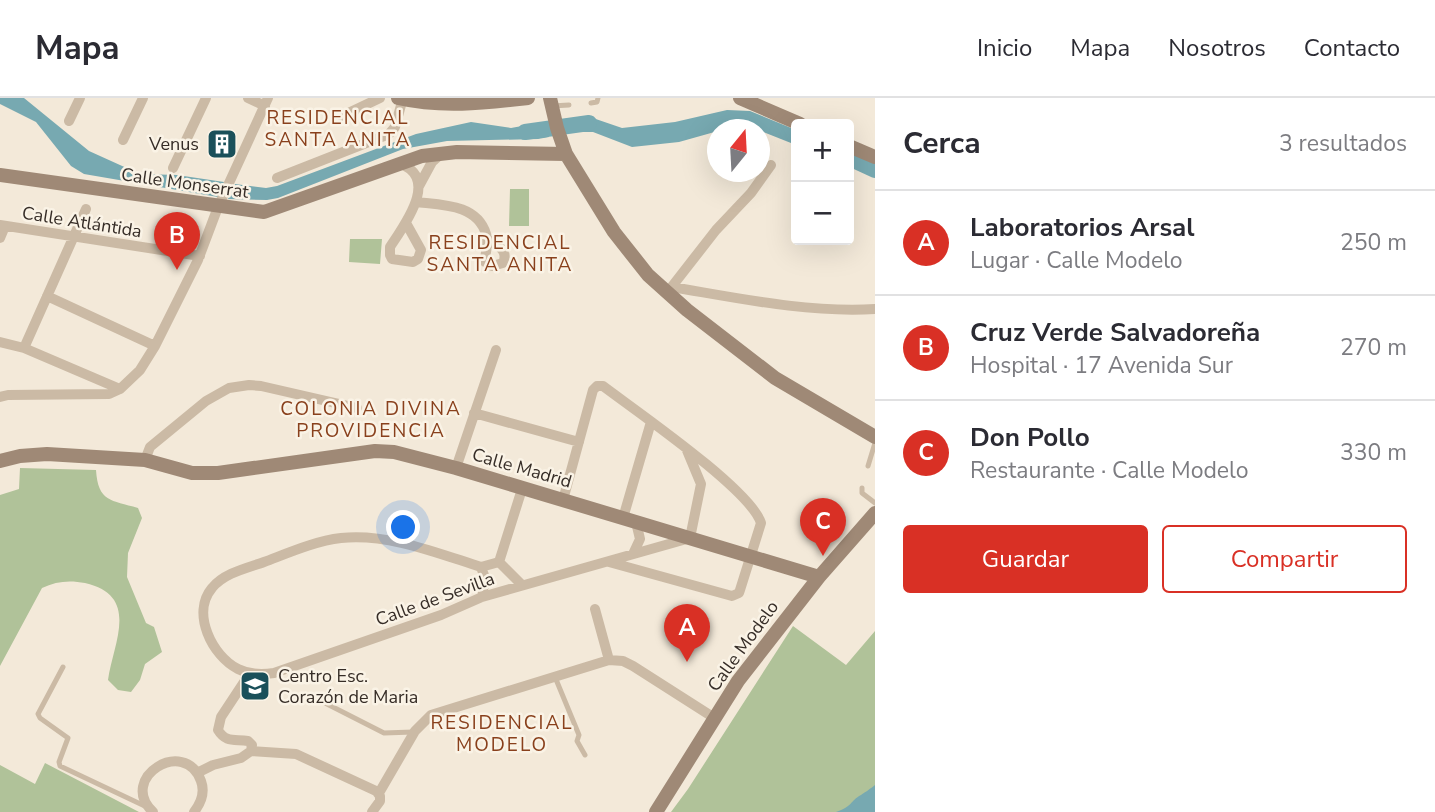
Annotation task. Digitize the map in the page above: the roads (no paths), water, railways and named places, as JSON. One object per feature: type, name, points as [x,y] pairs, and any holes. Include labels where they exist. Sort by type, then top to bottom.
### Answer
[{"type":"street","points":[[69,121],[80,98]]},
{"type":"street","points":[[123,139],[143,98]]},
{"type":"street","points":[[173,168],[206,98]]},
{"type":"street","points":[[0,397],[98,395],[120,389],[141,370],[200,256],[220,202],[267,102],[248,98]]},
{"type":"street","points":[[342,116],[380,98]]},
{"type":"street","points":[[277,178],[389,134],[395,127],[401,98],[433,104],[528,98]]},
{"type":"street","points":[[740,98],[791,120]]},
{"type":"street","points":[[552,106],[564,147],[614,232],[648,275],[775,378],[875,437]]},
{"type":"street","name":"Calle Monserrat","points":[[0,175],[220,202],[264,212],[422,156],[564,147]]},
{"type":"street","points":[[854,148],[875,157]]},
{"type":"street","points":[[406,223],[416,202],[419,187],[432,162],[443,153]]},
{"type":"street","points":[[397,163],[412,171],[419,187]]},
{"type":"street","points":[[669,290],[716,230],[751,193],[771,165]]},
{"type":"street","points":[[416,202],[464,209],[474,215],[486,232],[487,239]]},
{"type":"street","points":[[24,348],[86,209]]},
{"type":"street","points":[[0,237],[2,226]]},
{"type":"street","name":"Calle Atlántida","points":[[2,226],[200,256]]},
{"type":"street","points":[[669,290],[790,306],[875,309]]},
{"type":"street","points":[[47,296],[155,346]]},
{"type":"street","points":[[0,342],[24,348],[120,389]]},
{"type":"street","points":[[456,468],[496,350]]},
{"type":"street","points":[[145,460],[150,447],[206,401],[229,388],[249,385],[269,387],[358,408]]},
{"type":"street","points":[[563,500],[593,390],[597,386],[603,386],[686,448],[751,506],[761,523],[739,593],[732,596],[608,562]]},
{"type":"street","points":[[474,413],[579,442]]},
{"type":"street","points":[[633,554],[640,538],[630,520],[651,422]]},
{"type":"street","points":[[686,448],[701,484],[690,538]]},
{"type":"street","name":"Calle Madrid","points":[[0,461],[47,454],[145,460],[192,473],[218,473],[375,451],[394,452],[456,468],[819,577]]},
{"type":"street","points":[[499,562],[523,489]]},
{"type":"street","name":"Calle Modelo","points":[[656,812],[738,681],[819,577],[875,513]]},
{"type":"street","points":[[251,751],[252,745],[248,741],[229,741],[223,738],[218,730],[221,717],[250,673],[225,660],[212,644],[203,613],[210,589],[229,575],[341,538],[380,539],[421,548],[481,567],[499,562]]},
{"type":"street","name":"Calle de Sevilla","points":[[250,673],[274,673],[442,615],[482,597],[522,584],[690,538]]},
{"type":"street","points":[[499,562],[522,584]]},
{"type":"street","points":[[481,567],[485,578],[482,597]]},
{"type":"street","points":[[595,609],[609,660]]},
{"type":"street","points":[[372,812],[380,801],[379,793],[415,732],[431,715],[609,660],[623,661],[651,676],[716,719]]},
{"type":"street","points":[[197,773],[213,765],[241,758],[251,751],[296,754],[379,793]]},
{"type":"street","points":[[151,810],[144,798],[143,786],[147,775],[155,766],[178,761],[189,765],[202,784],[203,796],[194,812]]},
{"type":"lane","points":[[591,103],[597,102],[598,98]]},
{"type":"lane","points":[[552,106],[569,105]]},
{"type":"lane","points":[[868,466],[875,443]]},
{"type":"lane","points":[[862,488],[862,494],[875,503]]},
{"type":"lane","points":[[63,667],[38,714],[68,738],[60,766],[151,810]]},
{"type":"lane","points":[[555,677],[585,755]]},
{"type":"lane","points":[[325,703],[384,733],[415,732]]},
{"type":"water","points":[[0,98],[24,98],[89,151],[131,170],[142,174],[177,175],[224,182],[218,197],[84,174],[71,166],[36,122],[0,104]]},
{"type":"water","points":[[727,110],[750,111],[769,119],[707,119],[707,134],[679,142],[632,147],[593,132],[570,132],[565,119],[587,116],[622,128],[675,122]]},
{"type":"water","points":[[770,119],[791,128],[791,143],[770,135]]},
{"type":"water","points":[[471,122],[511,128],[544,122],[549,137],[447,141],[403,149],[278,198],[228,199],[235,184],[266,188],[277,186],[416,134]]},
{"type":"water","points":[[875,785],[875,812],[836,812],[845,808]]},
{"type":"waterway","points":[[525,132],[589,123]]},
{"type":"waterway","points":[[854,160],[875,170]]},
{"type":"place","name":"Venus","points":[[222,144]]},
{"type":"place","name":"Cruz Verde Salvadoreña","points":[[177,270]]},
{"type":"place","name":"Don Pollo","points":[[823,556]]},
{"type":"place","name":"Laboratorios Arsal","points":[[687,662]]},
{"type":"place","name":"Centro Esc. Corazón de Maria","points":[[255,686]]},
{"type":"district","name":"RESIDENCIAL SANTA ANITA","points":[[338,129]]},
{"type":"district","name":"RESIDENCIAL SANTA ANITA","points":[[500,254]]},
{"type":"district","name":"COLONIA DIVINA PROVIDENCIA","points":[[371,420]]},
{"type":"district","name":"RESIDENCIAL MODELO","points":[[502,734]]}]
